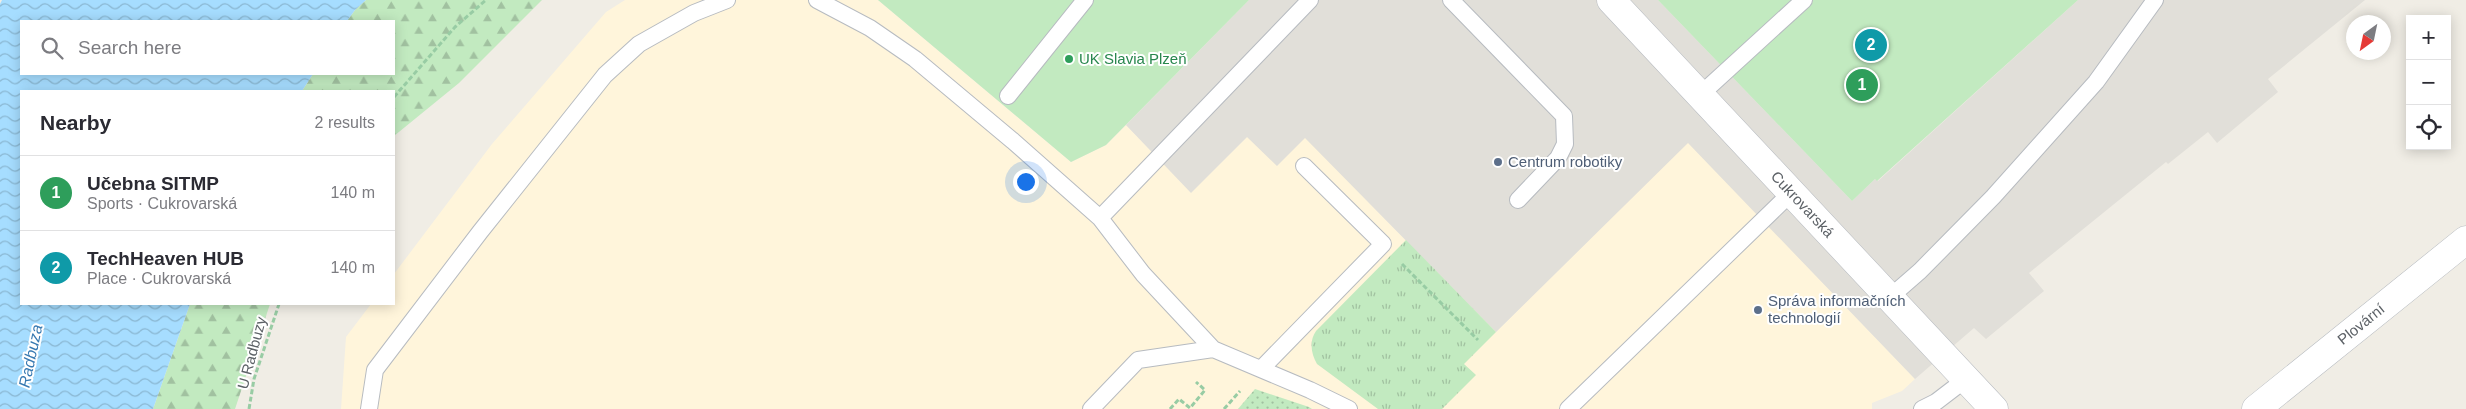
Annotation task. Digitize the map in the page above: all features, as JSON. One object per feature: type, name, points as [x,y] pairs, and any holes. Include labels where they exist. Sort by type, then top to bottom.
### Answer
[{"type":"street","name":"Cukrovarská","points":[[1611,0],[1994,409]]},
{"type":"street","name":"Plovární","points":[[2256,409],[2466,240]]},
{"type":"lane","points":[[369,409],[375,370],[480,232],[605,75],[639,44],[694,14],[727,0]]},
{"type":"lane","points":[[817,0],[870,28],[915,59],[1013,141],[1100,218],[1143,274],[1213,349],[1350,409]]},
{"type":"lane","points":[[1008,96],[1085,0]]},
{"type":"lane","points":[[1100,218],[1310,0]]},
{"type":"lane","points":[[1700,94],[1804,0]]},
{"type":"lane","points":[[1890,298],[1920,271],[2000,190],[2096,82],[2155,0]]},
{"type":"lane","points":[[1462,3],[1564,116],[1566,144],[1558,158],[1518,200]]},
{"type":"lane","points":[[1261,369],[1383,244],[1304,166]]},
{"type":"lane","points":[[1568,409],[1791,193]]},
{"type":"lane","points":[[1091,409],[1138,360],[1213,349]]},
{"type":"lane","points":[[1922,409],[1936,402],[1966,380]]},
{"type":"path","points":[[395,96],[455,26],[486,0]]},
{"type":"path","points":[[1383,244],[1478,340]]},
{"type":"path","name":"U Radbuzy","points":[[249,409],[254,379],[278,305]]},
{"type":"shaded area","points":[[625,0],[878,0],[1071,162],[1106,145],[1126,125],[1191,192],[1247,137],[1305,137],[1496,332],[1688,142],[1915,379],[1902,391],[1872,403],[1872,409],[341,409],[346,337],[370,305],[395,305],[395,273],[492,144],[606,12]]},
{"type":"shaded area","points":[[1249,0],[1658,0],[1852,201],[1875,179],[1878,181],[2078,0],[2365,0],[2268,79],[2278,92],[2217,143],[2208,132],[2168,164],[2166,162],[2029,273],[2044,291],[1986,339],[1974,328],[1915,379],[1688,143],[1496,332],[1305,138],[1277,166],[1247,137],[1191,193],[1126,125]]},
{"type":"green space","points":[[366,0],[542,0],[459,83],[395,135],[395,90],[303,90],[312,75],[395,75],[395,20],[348,20]]},
{"type":"green space","name":"UK Slavia Plzeň","points":[[878,0],[1249,0],[1106,145],[1071,162]]},
{"type":"green space","points":[[1658,0],[2078,0],[1877,181],[1875,179],[1852,201]]},
{"type":"green space","points":[[1406,240],[1496,332],[1464,364],[1476,375],[1442,409],[1378,409],[1317,364],[1312,352],[1312,339],[1316,331]]},
{"type":"green space","points":[[190,305],[270,305],[235,409],[153,409]]},
{"type":"green space","points":[[1255,389],[1309,407],[1312,409],[1238,409]]},
{"type":"water","name":"Radbuza","points":[[2,0],[366,0],[348,20],[20,20],[20,75],[312,75],[303,90],[20,90],[20,305],[190,305],[153,409],[0,409],[0,4]]},
{"type":"place","name":"TechHeaven HUB","points":[[1871,45]]},
{"type":"place","name":"UK Slavia Plzeň","points":[[1069,59]]},
{"type":"place","name":"Učebna SITMP","points":[[1862,85]]},
{"type":"place","name":"Centrum robotiky","points":[[1498,162]]},
{"type":"place","name":"Správa informačních technologií","points":[[1758,310]]}]
